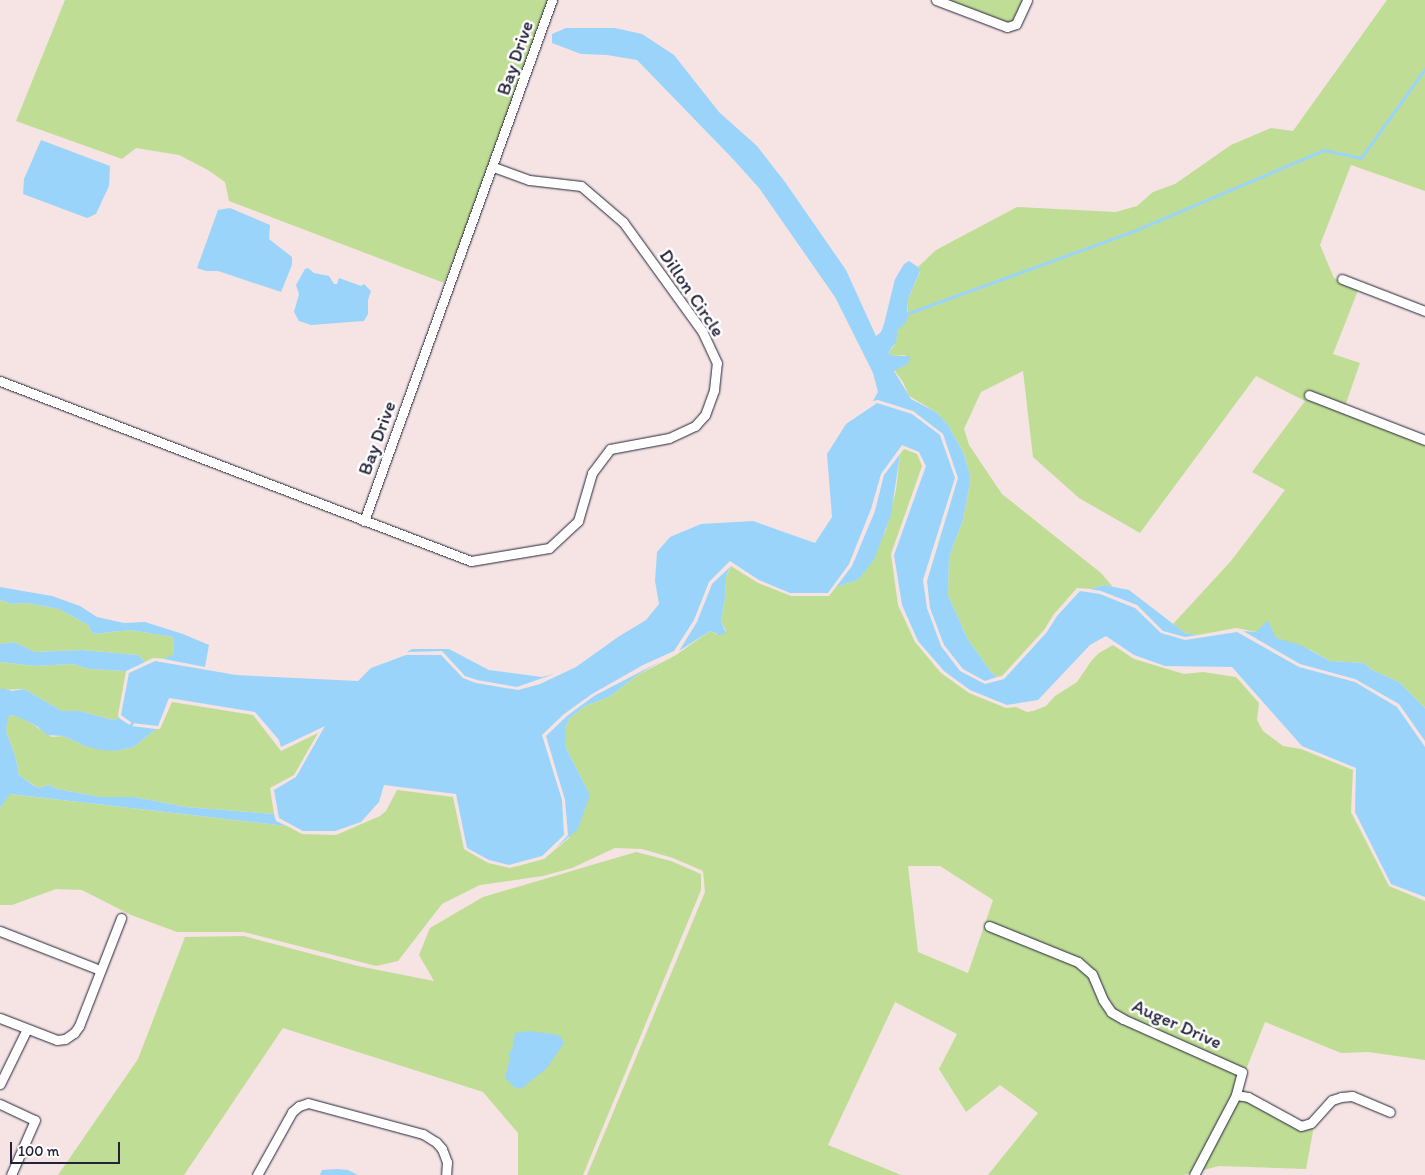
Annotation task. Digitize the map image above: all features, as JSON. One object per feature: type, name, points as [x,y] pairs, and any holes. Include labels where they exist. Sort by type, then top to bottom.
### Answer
[{"type":"street","name":"Bay Drive","points":[[364,521],[494,167],[552,0]]},
{"type":"street","points":[[936,0],[1007,26],[1013,26],[1016,24],[1027,0]]},
{"type":"street","name":"Dillon Circle","points":[[364,521],[471,561],[549,548],[578,521],[592,473],[610,450],[669,438],[695,426],[705,415],[714,390],[717,363],[702,331],[623,222],[581,186],[529,180],[494,167]]},
{"type":"street","points":[[1342,280],[1425,311]]},
{"type":"street","points":[[0,381],[364,521]]},
{"type":"street","points":[[1309,395],[1425,440]]},
{"type":"street","points":[[0,1018],[57,1040],[65,1039],[74,1033],[120,918]]},
{"type":"street","name":"Auger Drive","points":[[989,926],[1078,962],[1092,974],[1103,1000],[1111,1012],[1237,1068],[1242,1072],[1236,1095]]},
{"type":"street","points":[[0,931],[100,970]]},
{"type":"street","points":[[0,1084],[27,1029]]},
{"type":"street","points":[[1194,1175],[1236,1095],[1248,1097],[1301,1126],[1311,1123],[1332,1100],[1341,1097],[1352,1096],[1390,1112]]},
{"type":"street","points":[[257,1175],[292,1112],[298,1106],[308,1103],[423,1134],[436,1142],[442,1150],[447,1162],[446,1175]]},
{"type":"street","points":[[0,1104],[35,1120],[11,1175]]},
{"type":"green space","points":[[65,0],[558,0],[444,283],[229,201],[225,182],[208,170],[179,155],[136,148],[122,159],[16,121]]},
{"type":"green space","points":[[945,0],[1024,0],[1014,25]]},
{"type":"green space","points":[[1387,0],[1425,0],[1425,191],[1351,165],[1320,245],[1334,278],[1359,288],[1333,354],[1360,363],[1343,412],[1425,438],[1425,708],[1399,682],[1372,670],[1364,663],[1330,661],[1311,650],[1256,632],[1236,628],[1198,635],[1185,633],[1173,624],[1231,561],[1285,490],[1252,472],[1305,401],[1256,376],[1140,533],[1079,498],[1033,457],[1023,371],[981,392],[964,429],[969,445],[1002,494],[1101,573],[1113,587],[1104,585],[1090,589],[1077,588],[1054,614],[1044,630],[1002,676],[997,677],[991,672],[967,638],[948,595],[949,557],[963,520],[969,488],[967,464],[963,452],[948,425],[936,412],[909,396],[903,382],[894,370],[908,364],[905,355],[894,356],[888,353],[894,346],[898,330],[908,314],[908,299],[920,272],[918,267],[936,250],[1017,207],[1116,212],[1137,206],[1153,192],[1175,184],[1231,145],[1271,128],[1293,131]]},
{"type":"green space","points":[[904,449],[917,454],[922,466],[891,554],[898,605],[915,642],[941,673],[969,693],[1006,708],[1016,707],[1027,712],[1033,711],[1046,706],[1055,696],[1077,682],[1092,660],[1099,653],[1113,645],[1134,659],[1184,674],[1203,672],[1236,677],[1259,703],[1257,720],[1263,731],[1283,746],[1301,749],[1353,770],[1351,812],[1389,886],[1425,901],[1425,1060],[1368,1052],[1341,1053],[1265,1022],[1239,1087],[1281,1117],[1314,1126],[1306,1169],[1219,1166],[1184,1175],[988,1175],[1038,1113],[1000,1085],[966,1112],[939,1069],[957,1034],[895,1002],[828,1145],[901,1175],[587,1175],[705,892],[703,871],[673,858],[642,849],[615,848],[572,868],[543,876],[480,885],[442,904],[398,961],[376,966],[244,932],[177,932],[131,915],[82,890],[56,889],[12,905],[0,905],[0,808],[9,794],[287,826],[302,834],[336,835],[380,816],[386,811],[397,790],[453,797],[464,849],[488,863],[510,868],[544,859],[569,838],[587,789],[565,746],[565,728],[570,718],[585,706],[609,697],[636,676],[676,655],[710,631],[716,634],[726,631],[721,621],[726,577],[731,566],[758,583],[791,596],[829,596],[836,587],[858,580],[886,530],[896,490],[900,454]],"holes":[[[908,866],[940,866],[993,900],[968,973],[918,952]]]},
{"type":"green space","points":[[0,600],[12,604],[27,603],[59,609],[88,625],[93,634],[130,630],[173,637],[174,654],[168,659],[153,658],[145,662],[138,655],[82,650],[35,652],[14,642],[0,644]]},
{"type":"green space","points":[[0,662],[34,666],[72,664],[89,669],[126,671],[119,718],[113,720],[80,711],[62,711],[24,689],[0,690]]},
{"type":"green space","points":[[172,702],[253,715],[281,751],[318,733],[294,775],[270,788],[274,814],[186,807],[134,797],[101,797],[57,789],[49,785],[38,788],[19,775],[16,759],[6,730],[7,717],[13,715],[26,720],[52,737],[63,736],[85,746],[115,751],[134,747],[156,729],[160,729]]},
{"type":"green space","points":[[636,852],[671,861],[701,874],[701,890],[583,1175],[518,1175],[518,1133],[483,1092],[283,1028],[184,1175],[58,1175],[138,1059],[185,937],[244,936],[358,966],[434,981],[419,955],[430,928],[483,897]]},
{"type":"water","points":[[566,28],[615,28],[642,34],[674,55],[719,112],[757,146],[785,182],[846,270],[876,336],[881,332],[895,279],[904,264],[909,261],[918,267],[920,271],[908,299],[907,321],[898,330],[896,342],[888,353],[894,356],[910,356],[908,364],[894,371],[911,399],[936,412],[948,425],[963,452],[969,471],[969,488],[963,520],[949,557],[948,595],[967,638],[991,672],[997,677],[985,681],[963,669],[944,645],[930,608],[927,581],[958,478],[943,434],[913,411],[878,400],[873,401],[878,392],[873,373],[835,297],[759,188],[733,159],[637,60],[607,55],[581,54],[552,43],[552,34]]},
{"type":"water","points":[[41,140],[110,166],[109,186],[96,214],[87,218],[23,194],[24,179]]},
{"type":"water","points":[[230,208],[270,225],[269,239],[292,257],[292,265],[281,292],[218,271],[206,271],[197,268],[218,210]]},
{"type":"water","points":[[308,268],[314,273],[329,276],[334,284],[337,284],[339,278],[361,286],[364,284],[371,291],[368,300],[368,314],[364,321],[311,325],[299,321],[294,312],[299,294],[296,285],[305,269]]},
{"type":"water","points":[[877,403],[912,414],[940,435],[955,478],[923,580],[927,608],[941,646],[960,671],[985,684],[1004,679],[1047,632],[1057,616],[1080,591],[1100,594],[1135,608],[1161,633],[1185,640],[1237,632],[1299,667],[1355,682],[1397,707],[1425,747],[1425,897],[1391,884],[1355,812],[1356,768],[1302,746],[1232,667],[1165,666],[1134,655],[1106,636],[1090,645],[1038,700],[1007,705],[970,690],[944,671],[918,641],[902,605],[894,555],[926,466],[919,452],[902,445],[881,474],[871,509],[849,564],[828,593],[790,593],[759,580],[730,561],[709,582],[694,620],[674,651],[643,665],[592,694],[564,714],[542,735],[562,800],[564,835],[542,856],[509,865],[489,860],[467,848],[456,794],[384,785],[379,802],[361,822],[335,831],[303,831],[279,818],[274,790],[296,777],[325,726],[281,747],[279,740],[255,712],[169,698],[158,726],[132,723],[121,715],[129,673],[155,661],[236,675],[358,681],[371,668],[406,655],[441,655],[463,678],[476,683],[518,690],[540,684],[576,667],[646,620],[659,604],[655,581],[657,552],[670,537],[701,524],[753,521],[815,543],[832,517],[827,454],[846,424]]},
{"type":"water","points":[[900,454],[891,515],[874,560],[858,580],[836,587],[852,566],[875,511],[884,475]]},
{"type":"water","points":[[730,567],[726,577],[721,621],[726,633],[720,635],[710,631],[679,651],[697,622],[712,584]]},
{"type":"water","points":[[1104,585],[1129,590],[1185,633],[1198,635],[1185,637],[1163,631],[1137,605],[1101,591],[1090,589]]},
{"type":"water","points":[[0,587],[52,596],[80,606],[97,617],[124,623],[145,622],[183,634],[209,645],[205,667],[164,659],[174,654],[173,637],[130,630],[93,634],[88,625],[59,609],[27,603],[12,604],[0,600]]},
{"type":"water","points":[[1268,620],[1276,638],[1301,645],[1330,661],[1364,663],[1372,670],[1399,682],[1425,708],[1425,741],[1399,704],[1355,679],[1300,664],[1243,631],[1256,632]]},
{"type":"water","points":[[14,642],[35,652],[82,650],[138,655],[145,662],[126,671],[89,669],[72,664],[34,666],[0,662],[0,644]]},
{"type":"water","points":[[412,649],[449,649],[489,670],[542,677],[554,674],[517,687],[477,680],[465,676],[442,651],[407,652]]},
{"type":"water","points":[[661,661],[636,676],[609,697],[585,706],[570,718],[565,728],[565,746],[590,795],[578,829],[556,848],[568,835],[565,800],[546,736],[567,716],[594,696]]},
{"type":"water","points":[[2,688],[12,691],[24,689],[62,711],[80,711],[113,720],[119,718],[131,726],[156,729],[134,747],[115,751],[101,750],[85,746],[63,736],[47,735],[38,727],[25,720],[13,715],[8,717],[6,730],[16,759],[19,775],[38,788],[49,785],[57,789],[101,797],[134,797],[186,807],[274,814],[276,821],[287,826],[10,794],[0,808],[0,690]]},
{"type":"water","points":[[528,1031],[560,1036],[564,1043],[547,1068],[521,1089],[514,1087],[505,1078],[510,1057],[508,1054],[512,1050],[515,1033]]},
{"type":"water","points":[[322,1170],[348,1170],[358,1175],[320,1175]]},
{"type":"waterway","points":[[906,314],[1134,231],[1324,150],[1361,158],[1425,69]]},
{"type":"waterway","points":[[128,728],[132,723]]}]
